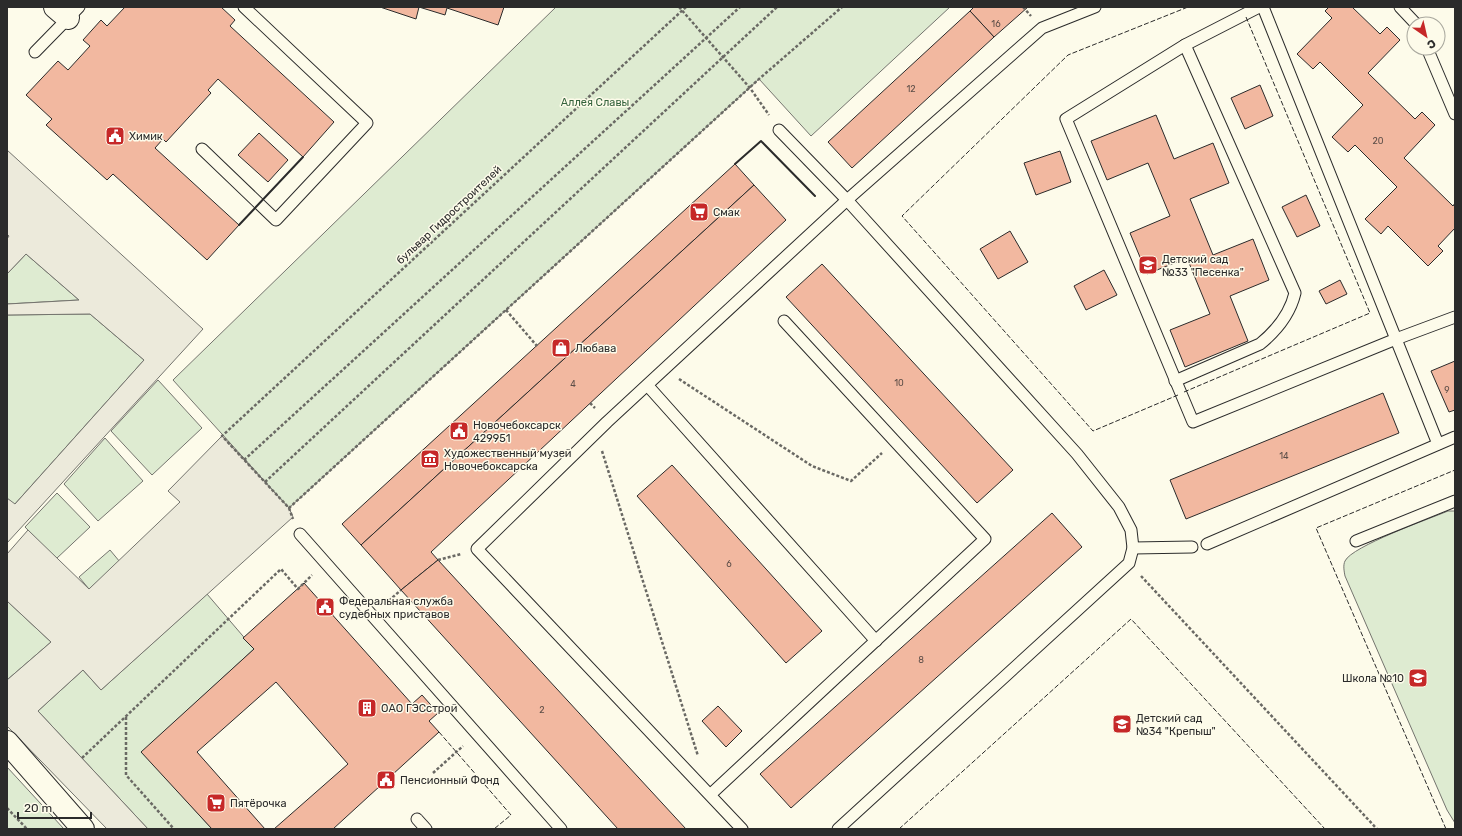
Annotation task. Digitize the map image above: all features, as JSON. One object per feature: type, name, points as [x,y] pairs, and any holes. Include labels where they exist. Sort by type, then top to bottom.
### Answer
[{"type":"street","points":[[7,742],[83,829]]},
{"type":"lane","points":[[202,149],[276,220],[367,123],[244,7]]},
{"type":"lane","points":[[742,829],[711,794],[477,549],[596,433],[666,370],[847,200],[1042,28],[1095,7]]},
{"type":"lane","points":[[1259,7],[1185,45],[1066,119],[1193,422],[1396,339],[1455,317]]},
{"type":"lane","points":[[1264,7],[1438,444]]},
{"type":"lane","points":[[1400,7],[1408,16]]},
{"type":"lane","points":[[35,52],[68,11]]},
{"type":"lane","points":[[1175,381],[1260,344],[1271,335],[1292,307],[1295,293],[1185,45]]},
{"type":"lane","points":[[1430,56],[1455,114]]},
{"type":"lane","points":[[779,130],[847,200],[1077,454],[1119,507],[1132,530],[1133,548],[1129,563],[838,829]]},
{"type":"lane","points":[[711,794],[985,539],[784,321]]},
{"type":"lane","points":[[648,386],[876,641]]},
{"type":"lane","points":[[1207,544],[1455,437]]},
{"type":"lane","points":[[1356,541],[1455,501]]},
{"type":"lane","points":[[300,534],[561,829]]},
{"type":"lane","points":[[1133,548],[1192,547]]},
{"type":"lane","points":[[417,819],[426,829]]},
{"type":"path","points":[[679,7],[750,88],[779,130]]},
{"type":"path","name":"бульвар Гидростроителей","points":[[244,460],[222,436],[686,7]]},
{"type":"path","points":[[740,7],[244,460],[289,508],[750,88],[842,7]]},
{"type":"path","points":[[265,482],[777,7]]},
{"type":"path","points":[[506,310],[537,346]]},
{"type":"path","points":[[666,370],[812,466],[851,481],[895,441]]},
{"type":"path","points":[[596,433],[699,756]]},
{"type":"path","points":[[438,560],[477,549]]},
{"type":"path","points":[[82,758],[281,569],[298,589],[325,562]]},
{"type":"path","points":[[1129,563],[1378,829]]},
{"type":"path","points":[[126,717],[126,775],[174,829]]},
{"type":"path","points":[[433,773],[477,733]]},
{"type":"path","points":[[7,808],[27,829]]},
{"type":"green space","name":"Аллея Славы","points":[[556,7],[950,7],[811,136],[759,79],[289,508],[173,380]]},
{"type":"green space","points":[[26,254],[79,300],[7,304],[7,274]]},
{"type":"green space","points":[[90,314],[144,360],[14,505],[7,498],[7,315]]},
{"type":"green space","points":[[158,380],[202,428],[152,475],[111,431]]},
{"type":"green space","points":[[105,438],[143,481],[98,521],[64,484]]},
{"type":"green space","points":[[57,493],[90,527],[56,559],[25,527]]},
{"type":"green space","name":"Школа №10","points":[[1448,511],[1455,511],[1455,823],[1447,810],[1345,576],[1344,568],[1345,561],[1361,548],[1392,533]]},
{"type":"green space","points":[[110,550],[120,562],[89,589],[79,577]]},
{"type":"green space","points":[[207,594],[254,649],[142,752],[212,829],[148,829],[38,711],[83,670],[101,690]]},
{"type":"green space","points":[[7,601],[51,642],[7,680]]},
{"type":"green space","points":[[7,767],[64,829],[7,829]]},
{"type":"shaded area","points":[[7,150],[203,329],[7,543],[7,498],[15,504],[144,360],[90,314],[7,315],[7,304],[79,300],[26,254],[7,274],[7,239],[9,236],[7,234]]},
{"type":"shaded area","points":[[222,436],[289,508],[293,517],[101,690],[83,670],[38,711],[148,829],[107,829],[7,726],[7,680],[51,642],[7,601],[7,554],[28,530],[89,589],[180,502],[168,491]]},
{"type":"building","name":"Химик","points":[[125,7],[221,7],[235,20],[230,26],[334,122],[303,157],[218,79],[208,90],[211,93],[166,142],[163,139],[155,148],[239,225],[207,260],[113,174],[107,180],[46,125],[52,119],[26,95],[58,61],[68,70],[90,46],[83,40],[101,20],[107,26]]},
{"type":"building","points":[[380,7],[419,7],[416,19]]},
{"type":"building","points":[[419,7],[504,7],[498,25],[447,8],[445,15]]},
{"type":"building","points":[[974,7],[1028,7],[994,37],[970,11]]},
{"type":"building","points":[[1329,7],[1352,7],[1380,34],[1387,27],[1400,40],[1368,73],[1415,119],[1422,112],[1435,125],[1404,158],[1453,206],[1455,203],[1455,228],[1438,246],[1443,251],[1428,266],[1388,226],[1381,234],[1365,219],[1397,187],[1355,145],[1348,152],[1332,137],[1363,105],[1320,62],[1313,69],[1297,54],[1332,18],[1325,11]]},
{"type":"building","points":[[970,11],[994,37],[852,168],[828,142]]},
{"type":"building","points":[[1260,85],[1273,116],[1245,129],[1231,98]]},
{"type":"building","points":[[1156,115],[1174,159],[1213,143],[1229,183],[1190,199],[1213,255],[1253,239],[1269,280],[1230,296],[1248,341],[1185,367],[1170,330],[1210,314],[1187,258],[1147,274],[1130,233],[1170,216],[1148,163],[1107,180],[1091,141]]},
{"type":"building","points":[[259,133],[288,160],[268,182],[238,155]]},
{"type":"building","points":[[1060,151],[1071,182],[1036,195],[1024,163]]},
{"type":"building","points":[[735,164],[754,185],[361,545],[342,524]]},
{"type":"building","points":[[754,185],[786,220],[431,552],[438,560],[401,590],[361,545]]},
{"type":"building","points":[[1306,195],[1320,226],[1297,237],[1282,207]]},
{"type":"building","points":[[1010,231],[1028,262],[998,279],[980,249]]},
{"type":"building","points":[[822,264],[1013,470],[977,503],[786,297]]},
{"type":"building","points":[[1104,270],[1117,295],[1086,310],[1074,286]]},
{"type":"building","points":[[1340,280],[1347,294],[1326,304],[1319,291]]},
{"type":"building","points":[[1455,361],[1455,410],[1449,412],[1431,371]]},
{"type":"building","points":[[1383,393],[1399,433],[1186,519],[1170,480]]},
{"type":"building","points":[[672,465],[822,631],[786,663],[637,496]]},
{"type":"building","points":[[1052,513],[1082,547],[791,808],[760,774]]},
{"type":"building","points":[[438,560],[686,829],[618,829],[401,590]]},
{"type":"building","name":"ОАО ГЭСстрой","points":[[304,583],[412,704],[422,695],[438,713],[429,721],[439,732],[333,829],[274,829],[348,764],[276,682],[197,752],[265,829],[212,829],[141,752],[254,649],[243,638]]},
{"type":"building","points":[[718,706],[742,731],[726,747],[702,721]]},
{"type":"fence","points":[[1178,395],[1093,431],[902,216],[1068,55],[1188,7]]},
{"type":"fence","points":[[1184,392],[1370,313],[1246,17]]},
{"type":"fence","points":[[1446,829],[1316,528],[1455,470]]},
{"type":"fence","points":[[899,829],[1131,619],[1325,829]]},
{"type":"fence","points":[[439,732],[511,815],[494,829]]},
{"type":"wall","points":[[735,164],[761,141],[815,196]]},
{"type":"wall","points":[[239,225],[303,157]]},
{"type":"place","name":"Химик","points":[[115,136]]},
{"type":"place","name":"Смак","points":[[699,212]]},
{"type":"place","name":"Детский сад №33 \"Песенка\"","points":[[1148,265]]},
{"type":"place","name":"Любава","points":[[561,348]]},
{"type":"place","name":"Новочебоксарск 429951","points":[[459,431]]},
{"type":"place","name":"Художественный музей Новочебоксарска","points":[[430,459]]},
{"type":"place","name":"Федеральная служба судебных приставов","points":[[325,607]]},
{"type":"place","name":"Школа №10","points":[[1418,678]]},
{"type":"place","name":"ОАО ГЭСстрой","points":[[367,708]]},
{"type":"place","name":"Детский сад №34 \"Крепыш\"","points":[[1122,724]]},
{"type":"place","name":"Пенсионный Фонд","points":[[386,780]]},
{"type":"place","name":"Пятёрочка","points":[[216,803]]}]
